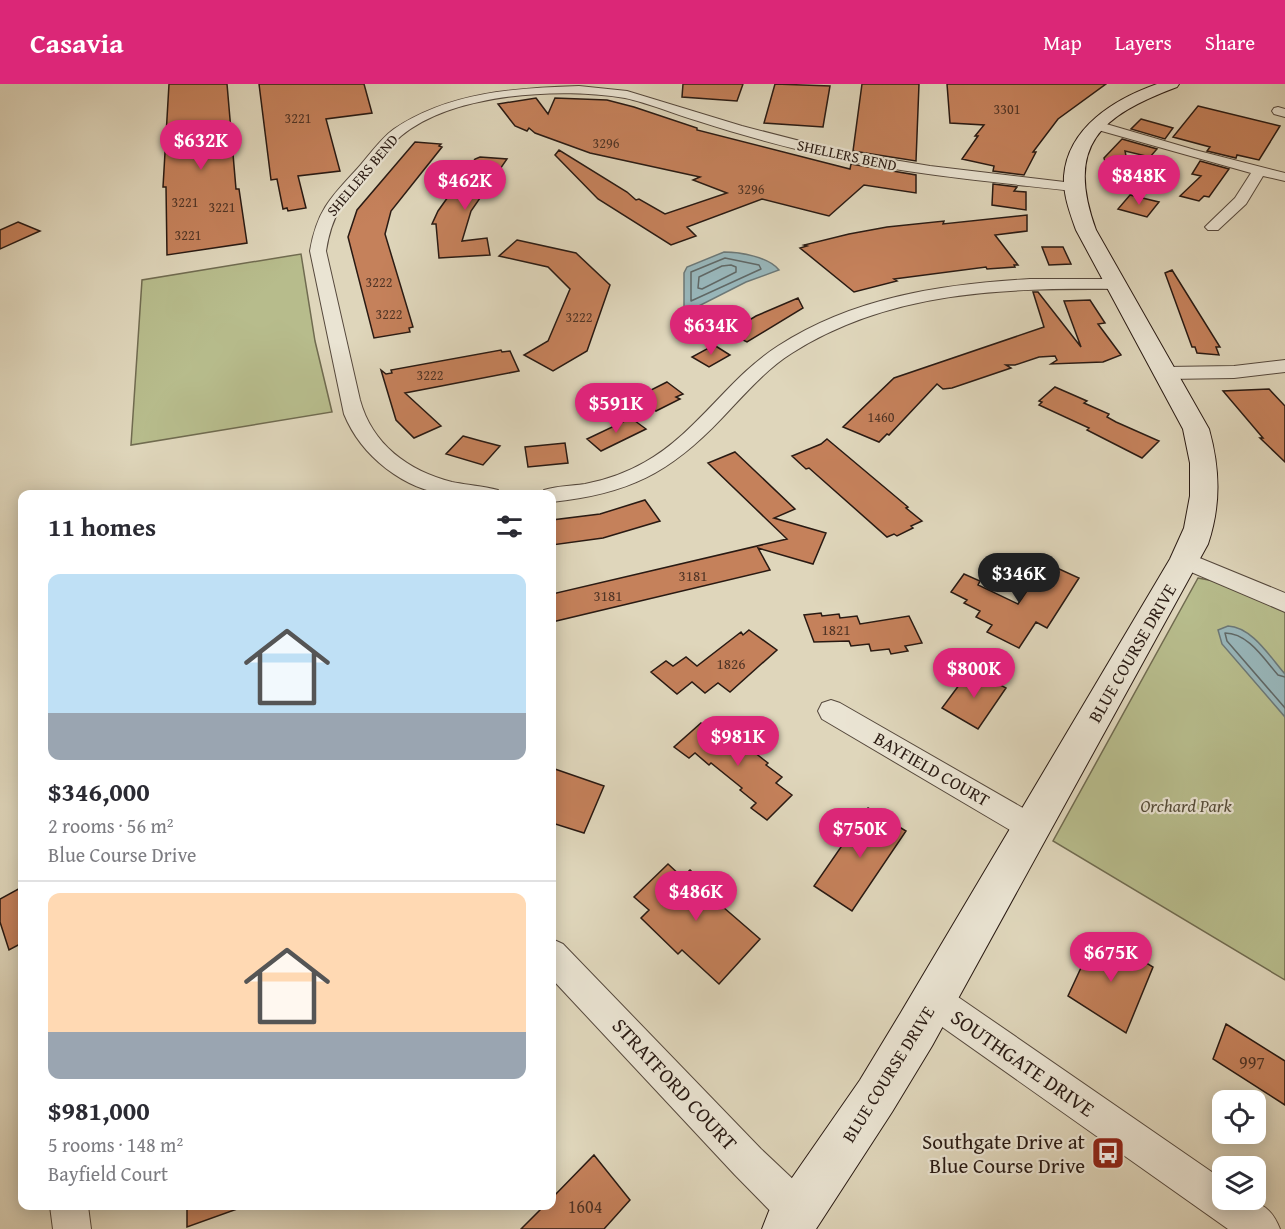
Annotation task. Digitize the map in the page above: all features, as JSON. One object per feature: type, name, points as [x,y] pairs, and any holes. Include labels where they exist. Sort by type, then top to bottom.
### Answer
[{"type":"main road","points":[[1090,133],[1130,100],[1171,84]]},
{"type":"main road","name":"BLUE COURSE DRIVE","points":[[793,1221],[876,1096],[933,1000],[1193,546],[1203,516],[1206,488],[1204,464],[1196,429],[1080,217],[1073,187],[1074,162],[1090,133]]},
{"type":"street","name":"SHELLERS BEND","points":[[463,490],[441,486],[419,478],[395,466],[370,445],[355,418],[318,251],[318,241],[326,216],[335,202],[388,142],[405,127],[431,112],[526,87],[627,95],[737,129],[839,155],[930,170],[1073,187]]},
{"type":"street","points":[[1090,133],[1135,137]]},
{"type":"street","points":[[1090,133],[1135,137],[1285,177]]},
{"type":"street","points":[[1213,227],[1241,201],[1259,171]]},
{"type":"street","points":[[556,494],[591,489],[621,480],[660,462],[677,450],[759,370],[783,350],[815,332],[852,316],[890,303],[964,288],[1051,282],[1116,284]]},
{"type":"street","points":[[1167,373],[1218,374],[1285,366]]},
{"type":"street","points":[[1185,560],[1285,603]]},
{"type":"street","name":"BAYFIELD COURT","points":[[831,711],[1032,828]]},
{"type":"street","name":"STRATFORD COURT","points":[[556,959],[748,1162],[793,1221]]},
{"type":"street","name":"SOUTHGATE DRIVE","points":[[933,1000],[1261,1229]]},
{"type":"street","points":[[70,1210],[72,1229]]},
{"type":"green space","points":[[301,254],[315,341],[332,412],[131,445],[142,280]]},
{"type":"green space","name":"Orchard Park","points":[[1198,578],[1214,581],[1285,611],[1285,980],[1053,841]]},
{"type":"water","points":[[724,252],[746,254],[768,262],[779,270],[746,282],[689,311],[684,310],[684,273],[687,267]]},
{"type":"water","points":[[1228,626],[1253,637],[1285,674],[1285,717],[1222,644],[1218,630]]},
{"type":"building","points":[[169,84],[227,84],[236,189],[239,189],[247,243],[167,255],[166,187],[163,187]]},
{"type":"building","points":[[259,84],[364,84],[372,113],[326,119],[340,171],[298,176],[306,208],[288,211],[287,208],[283,209],[277,179],[271,180]]},
{"type":"building","points":[[683,84],[743,84],[737,101],[682,97]]},
{"type":"building","points":[[775,84],[830,86],[823,127],[764,123]]},
{"type":"building","points":[[862,84],[919,84],[916,161],[853,151]]},
{"type":"building","points":[[947,84],[1106,84],[1058,119],[1033,152],[1036,152],[1024,175],[993,171],[994,166],[962,159],[984,125],[950,123]]},
{"type":"building","points":[[536,98],[548,114],[555,98],[607,100],[697,128],[697,130],[850,169],[851,164],[916,175],[916,193],[864,185],[829,216],[762,199],[687,227],[696,236],[671,245],[598,199],[555,155],[559,150],[627,192],[636,200],[639,199],[665,214],[727,193],[693,180],[700,177],[590,153],[535,133],[529,128],[527,131],[515,126],[498,104]]},
{"type":"building","points":[[1198,106],[1280,126],[1259,160],[1237,155],[1236,158],[1207,151],[1210,147],[1173,137]]},
{"type":"building","points":[[1141,119],[1173,128],[1165,139],[1131,129]]},
{"type":"building","points":[[1122,139],[1157,149],[1150,157],[1125,151],[1131,182],[1110,180],[1104,158]]},
{"type":"building","points":[[415,142],[441,144],[439,146],[442,147],[391,211],[385,234],[413,327],[409,328],[410,332],[374,338],[348,237],[357,210]]},
{"type":"building","points":[[480,157],[507,159],[471,211],[462,241],[487,238],[490,255],[439,258],[436,224],[432,224],[438,211],[475,159]]},
{"type":"building","points":[[1200,161],[1229,169],[1209,197],[1204,196],[1199,201],[1180,196],[1201,176],[1192,174]]},
{"type":"building","points":[[993,184],[1017,187],[1014,191],[1026,192],[1026,210],[992,205]]},
{"type":"building","points":[[1130,195],[1159,202],[1147,217],[1118,209]]},
{"type":"building","points":[[1027,215],[1027,231],[995,235],[1018,265],[1014,265],[1015,267],[987,269],[986,267],[894,279],[897,281],[854,292],[800,248],[849,234],[887,227]]},
{"type":"building","points":[[18,222],[40,231],[0,249],[0,230]]},
{"type":"building","points":[[517,240],[576,253],[610,285],[587,351],[553,371],[524,355],[548,341],[570,289],[548,267],[499,256]]},
{"type":"building","points":[[1042,247],[1063,247],[1071,264],[1049,265]]},
{"type":"building","points":[[1172,270],[1220,347],[1216,347],[1219,355],[1197,353],[1195,347],[1192,347],[1165,273]]},
{"type":"building","points":[[1033,292],[1038,292],[1081,347],[1064,301],[1090,300],[1105,323],[1098,324],[1121,355],[1103,362],[1051,364],[1057,360],[1055,356],[1039,357],[1015,365],[1006,365],[1011,368],[952,388],[943,389],[937,384],[889,435],[887,434],[879,442],[843,427],[894,378],[1044,327]]},
{"type":"building","points":[[798,298],[803,308],[747,342],[728,333],[756,316]]},
{"type":"building","points":[[714,345],[730,355],[709,367],[692,357]]},
{"type":"building","points":[[501,350],[502,352],[510,351],[519,371],[405,393],[441,426],[414,438],[396,420],[381,370],[386,374],[392,373],[391,370]]},
{"type":"building","points":[[667,382],[683,394],[676,397],[680,399],[656,411],[637,397]]},
{"type":"building","points":[[1055,387],[1087,401],[1084,403],[1109,414],[1107,417],[1116,422],[1159,441],[1142,458],[1087,430],[1089,428],[1039,405],[1042,402],[1039,401]]},
{"type":"building","points":[[1269,389],[1285,406],[1285,462],[1260,438],[1263,438],[1223,391]]},
{"type":"building","points":[[631,418],[646,429],[601,451],[587,439]]},
{"type":"building","points":[[463,436],[500,446],[483,465],[446,454]]},
{"type":"building","points":[[827,439],[922,521],[897,536],[894,534],[887,537],[809,468],[806,469],[792,456],[821,444]]},
{"type":"building","points":[[565,443],[568,463],[528,467],[525,447]]},
{"type":"building","points":[[735,452],[795,509],[774,518],[826,533],[813,564],[758,548],[770,570],[556,621],[556,593],[787,539],[708,463]]},
{"type":"building","points":[[645,500],[660,521],[603,538],[556,544],[556,520],[600,514]]},
{"type":"building","points":[[1046,563],[1079,578],[1047,628],[1036,622],[1019,648],[987,632],[992,625],[976,617],[980,611],[964,603],[967,600],[951,592],[964,574],[980,581],[978,585],[1018,604]]},
{"type":"building","points":[[821,613],[822,616],[839,614],[840,618],[857,616],[860,624],[909,616],[922,643],[905,646],[908,651],[891,654],[889,649],[871,651],[869,644],[851,646],[849,641],[814,642],[804,615]]},
{"type":"building","points":[[749,630],[777,650],[730,692],[718,683],[705,693],[692,682],[677,694],[651,672],[666,661],[673,666],[686,657],[697,666],[741,632],[743,635]]},
{"type":"building","points":[[971,669],[1006,688],[978,729],[942,708]]},
{"type":"building","points":[[701,723],[716,734],[720,730],[734,741],[737,739],[782,777],[776,783],[792,795],[767,820],[751,808],[756,803],[740,790],[742,788],[711,763],[709,765],[695,753],[689,758],[674,747]]},
{"type":"building","points":[[556,769],[604,786],[584,833],[556,824]]},
{"type":"building","points":[[868,808],[906,831],[852,911],[814,886]]},
{"type":"building","points":[[668,864],[682,877],[690,870],[727,903],[723,907],[760,939],[719,984],[682,950],[678,954],[641,918],[649,910],[634,897]]},
{"type":"building","points":[[18,889],[18,945],[9,950],[0,922],[0,899]]},
{"type":"building","points":[[1097,933],[1153,967],[1126,1033],[1068,996]]},
{"type":"building","points":[[1226,1024],[1285,1061],[1285,1105],[1266,1093],[1266,1090],[1262,1090],[1213,1059]]},
{"type":"building","points":[[594,1155],[630,1200],[604,1229],[521,1229],[540,1210],[556,1210],[556,1194]]},
{"type":"building","points":[[187,1210],[234,1210],[187,1227]]},
{"type":"place","name":"Southgate Drive at Blue Course Drive","points":[[1108,1153]]}]
